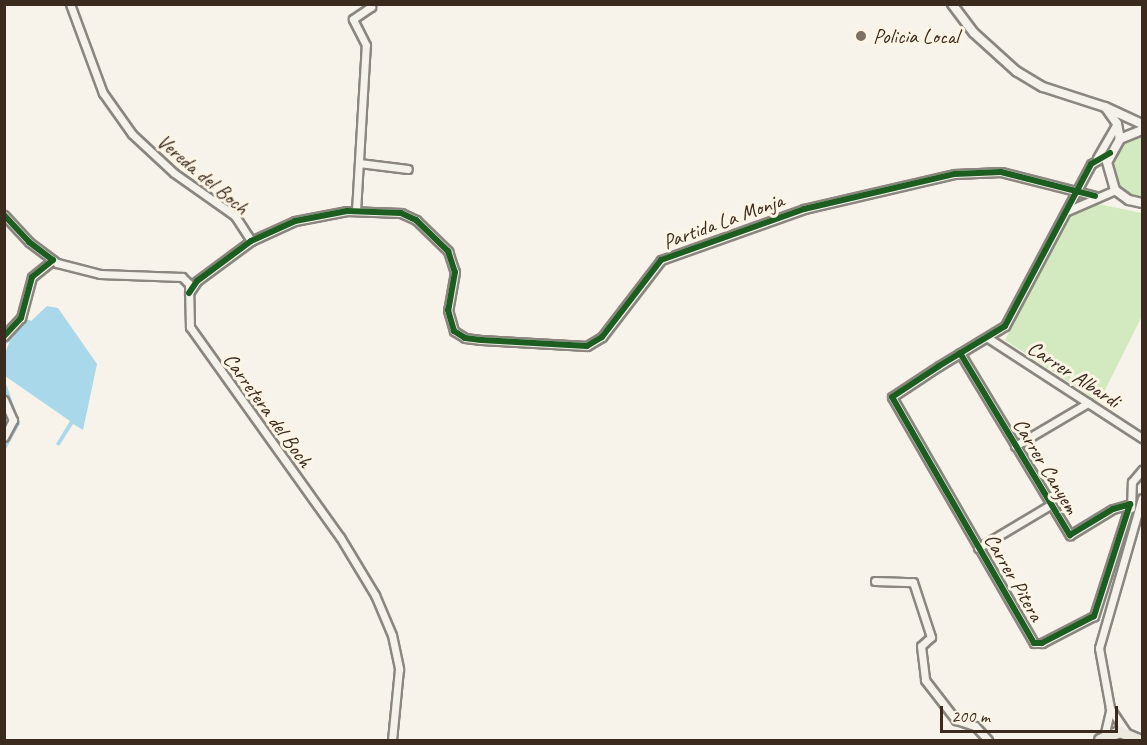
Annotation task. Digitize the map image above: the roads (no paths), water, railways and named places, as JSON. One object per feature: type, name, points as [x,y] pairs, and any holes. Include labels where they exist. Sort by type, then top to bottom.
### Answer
[{"type":"highway","points":[[1102,739],[1136,737]]},
{"type":"street","name":"Vereda del Boch","points":[[70,4],[104,93],[132,134],[174,174],[235,216],[251,241]]},
{"type":"street","points":[[189,293],[197,281],[251,241],[321,213],[356,211],[366,45],[353,19],[371,7],[369,4]]},
{"type":"street","points":[[952,4],[974,33],[1016,71],[1043,87],[1105,107],[1143,124]]},
{"type":"street","points":[[1105,107],[1117,124],[1119,139]]},
{"type":"street","points":[[960,353],[1005,326],[1063,214],[1117,124]]},
{"type":"street","points":[[1143,130],[1119,139],[1110,153],[1107,172],[1115,190],[1129,200],[1143,203]]},
{"type":"street","points":[[1097,158],[1110,153]]},
{"type":"street","points":[[359,163],[408,170]]},
{"type":"street","name":"Partida La Monja","points":[[356,211],[400,213],[416,220],[442,243],[452,261],[454,283],[448,310],[454,331],[465,338],[587,346],[602,337],[661,260],[804,209],[955,174],[1000,172],[1095,196]]},
{"type":"street","points":[[1063,214],[1095,196],[1115,190]]},
{"type":"street","points":[[4,215],[29,242],[52,260],[100,274],[182,277],[189,293]]},
{"type":"street","points":[[4,336],[21,318],[32,277],[52,260]]},
{"type":"street","name":"Carretera del Boch","points":[[189,293],[190,327],[211,362],[340,537],[375,595],[392,635],[399,669],[392,741]]},
{"type":"street","name":"Carrer Albardi","points":[[988,338],[1143,438]]},
{"type":"street","name":"Carrer Pitera","points":[[960,353],[892,397],[1034,643],[1042,643],[1094,616],[1130,504]]},
{"type":"street","name":"Carrer Canyem","points":[[960,353],[1070,535],[1113,509],[1130,504]]},
{"type":"street","points":[[4,400],[13,420],[4,437]]},
{"type":"street","points":[[1015,446],[1088,403]]},
{"type":"street","points":[[1134,526],[1130,504],[1132,482],[1143,470]]},
{"type":"street","points":[[1102,739],[1110,708],[1100,662],[1101,634],[1143,498]]},
{"type":"street","points":[[978,548],[1050,505]]},
{"type":"street","points":[[875,580],[913,582],[931,637],[921,646],[925,680],[956,720],[975,726],[988,741]]},
{"type":"street","points":[[1110,708],[1136,737]]},
{"type":"water","points":[[47,306],[58,308],[97,364],[83,430],[73,424],[59,446],[56,444],[70,421],[5,376],[5,353],[10,341]]},
{"type":"waterway","points":[[4,342],[28,323]]},
{"type":"waterway","points":[[4,387],[17,423],[4,446]]},
{"type":"place","name":"Policia Local","points":[[861,36]]}]
